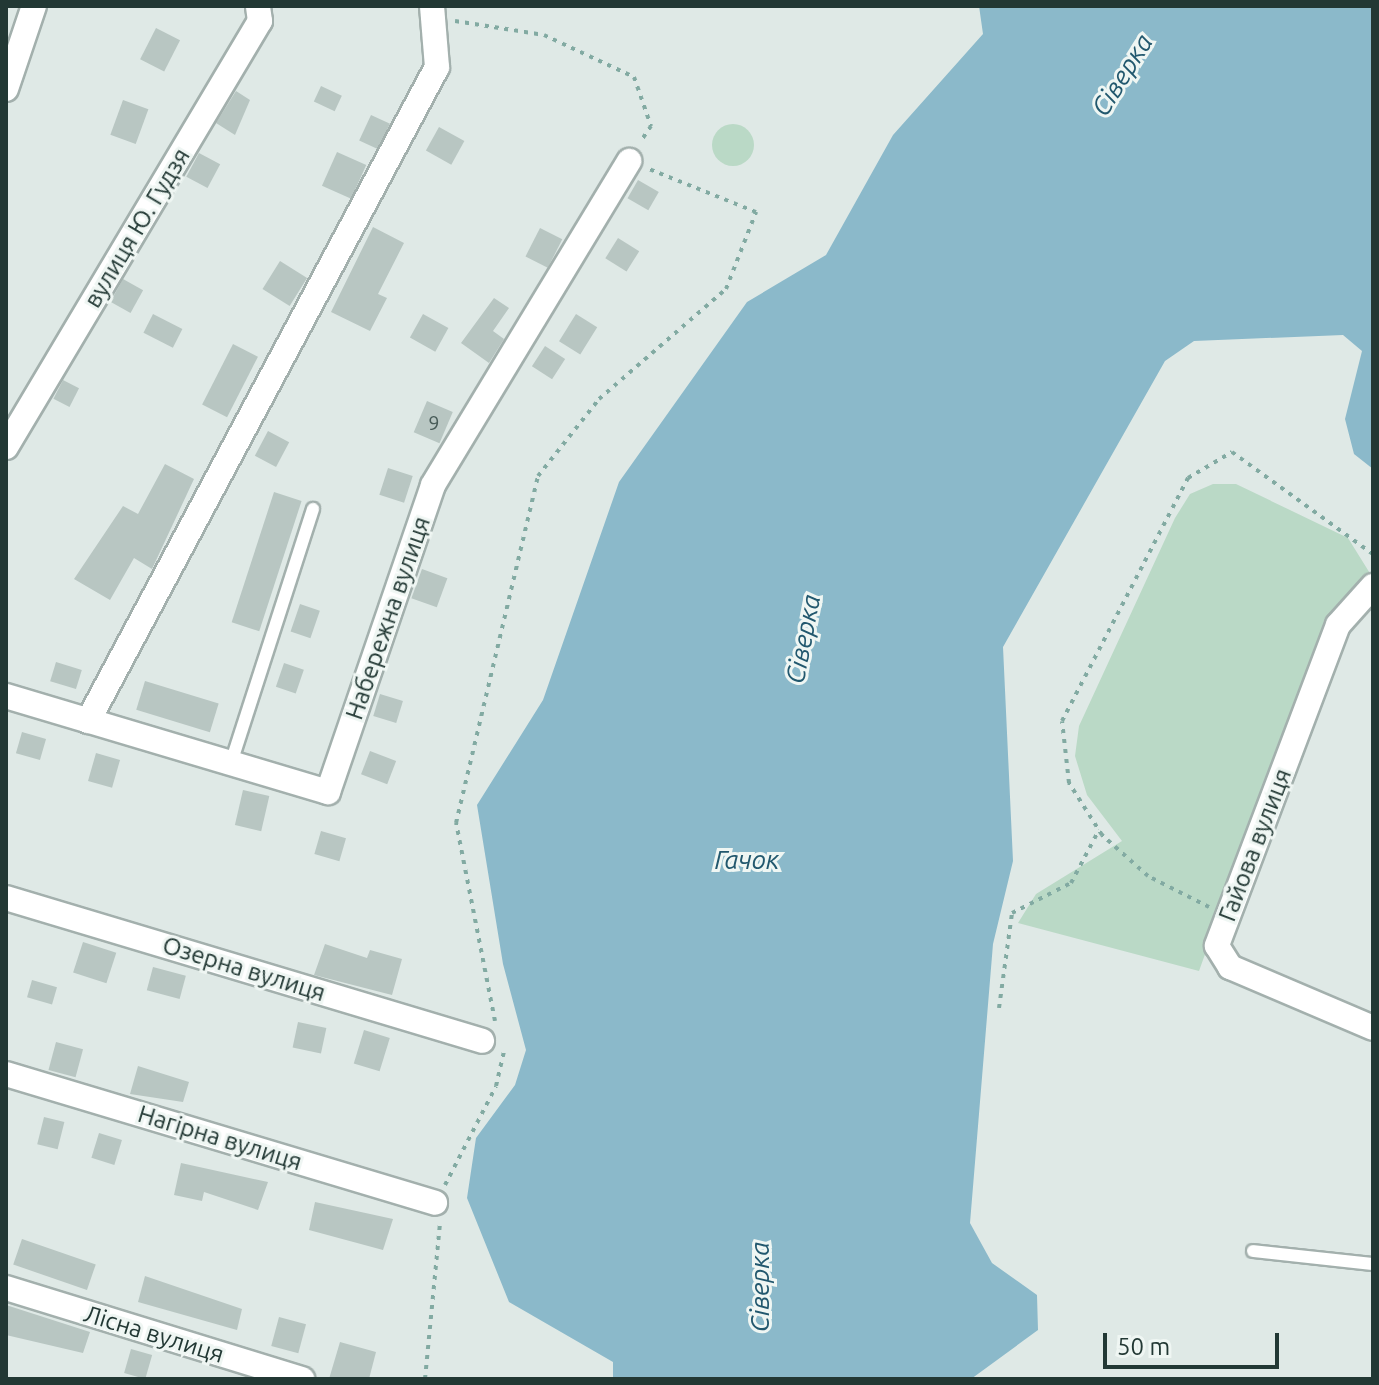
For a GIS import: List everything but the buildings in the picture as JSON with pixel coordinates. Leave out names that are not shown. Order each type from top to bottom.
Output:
[{"type":"street","points":[[6,89],[34,6]]},
{"type":"street","name":"вулиця Ю. Гудзя","points":[[6,447],[260,21],[258,6]]},
{"type":"street","points":[[88,721],[437,67],[432,11]]},
{"type":"street","name":"Набережна вулиця","points":[[6,696],[328,792],[433,485],[629,161]]},
{"type":"street","name":"Гайова вулиця","points":[[1373,586],[1338,625],[1217,946],[1230,967],[1373,1028]]},
{"type":"street","name":"Озерна вулиця","points":[[6,898],[493,1035]]},
{"type":"street","name":"Нагірна вулиця","points":[[6,1074],[435,1203]]},
{"type":"street","name":"Лісна вулиця","points":[[6,1288],[302,1379]]},
{"type":"lane","points":[[231,763],[313,509]]},
{"type":"lane","points":[[1253,1251],[1373,1264]]},
{"type":"path","points":[[425,1379],[442,1230],[435,1203],[496,1086],[493,1035],[456,823],[538,476],[599,399],[726,289],[756,212],[629,161],[651,126],[634,77],[544,35],[432,11]]},
{"type":"path","points":[[1226,923],[1187,893],[1148,876],[1099,830],[1069,783],[1062,721],[1188,478],[1232,452],[1373,554]]},
{"type":"path","points":[[999,1008],[1012,913],[1071,883],[1099,830]]},
{"type":"green space","points":[[733,124],[748,130],[754,145],[748,160],[733,166],[718,160],[712,145],[718,130]]},
{"type":"green space","points":[[1213,484],[1236,484],[1348,538],[1371,575],[1325,621],[1199,971],[1018,923],[1036,894],[1122,841],[1087,795],[1075,756],[1079,726],[1175,518],[1190,494]]},
{"type":"water","name":"Гачок","points":[[979,6],[1373,6],[1373,469],[1354,454],[1345,419],[1362,351],[1343,335],[1194,341],[1165,361],[1003,647],[1013,861],[993,944],[970,1223],[992,1263],[1037,1295],[1038,1330],[971,1379],[613,1379],[613,1362],[509,1302],[467,1198],[476,1138],[515,1085],[526,1050],[503,964],[477,805],[543,700],[619,482],[747,302],[826,255],[893,135],[983,34]]},
{"type":"water label","name":"Сіверка","points":[[1122,75]]},
{"type":"water label","name":"Сіверка","points":[[803,639]]},
{"type":"water label","name":"Сіверка","points":[[760,1287]]}]
